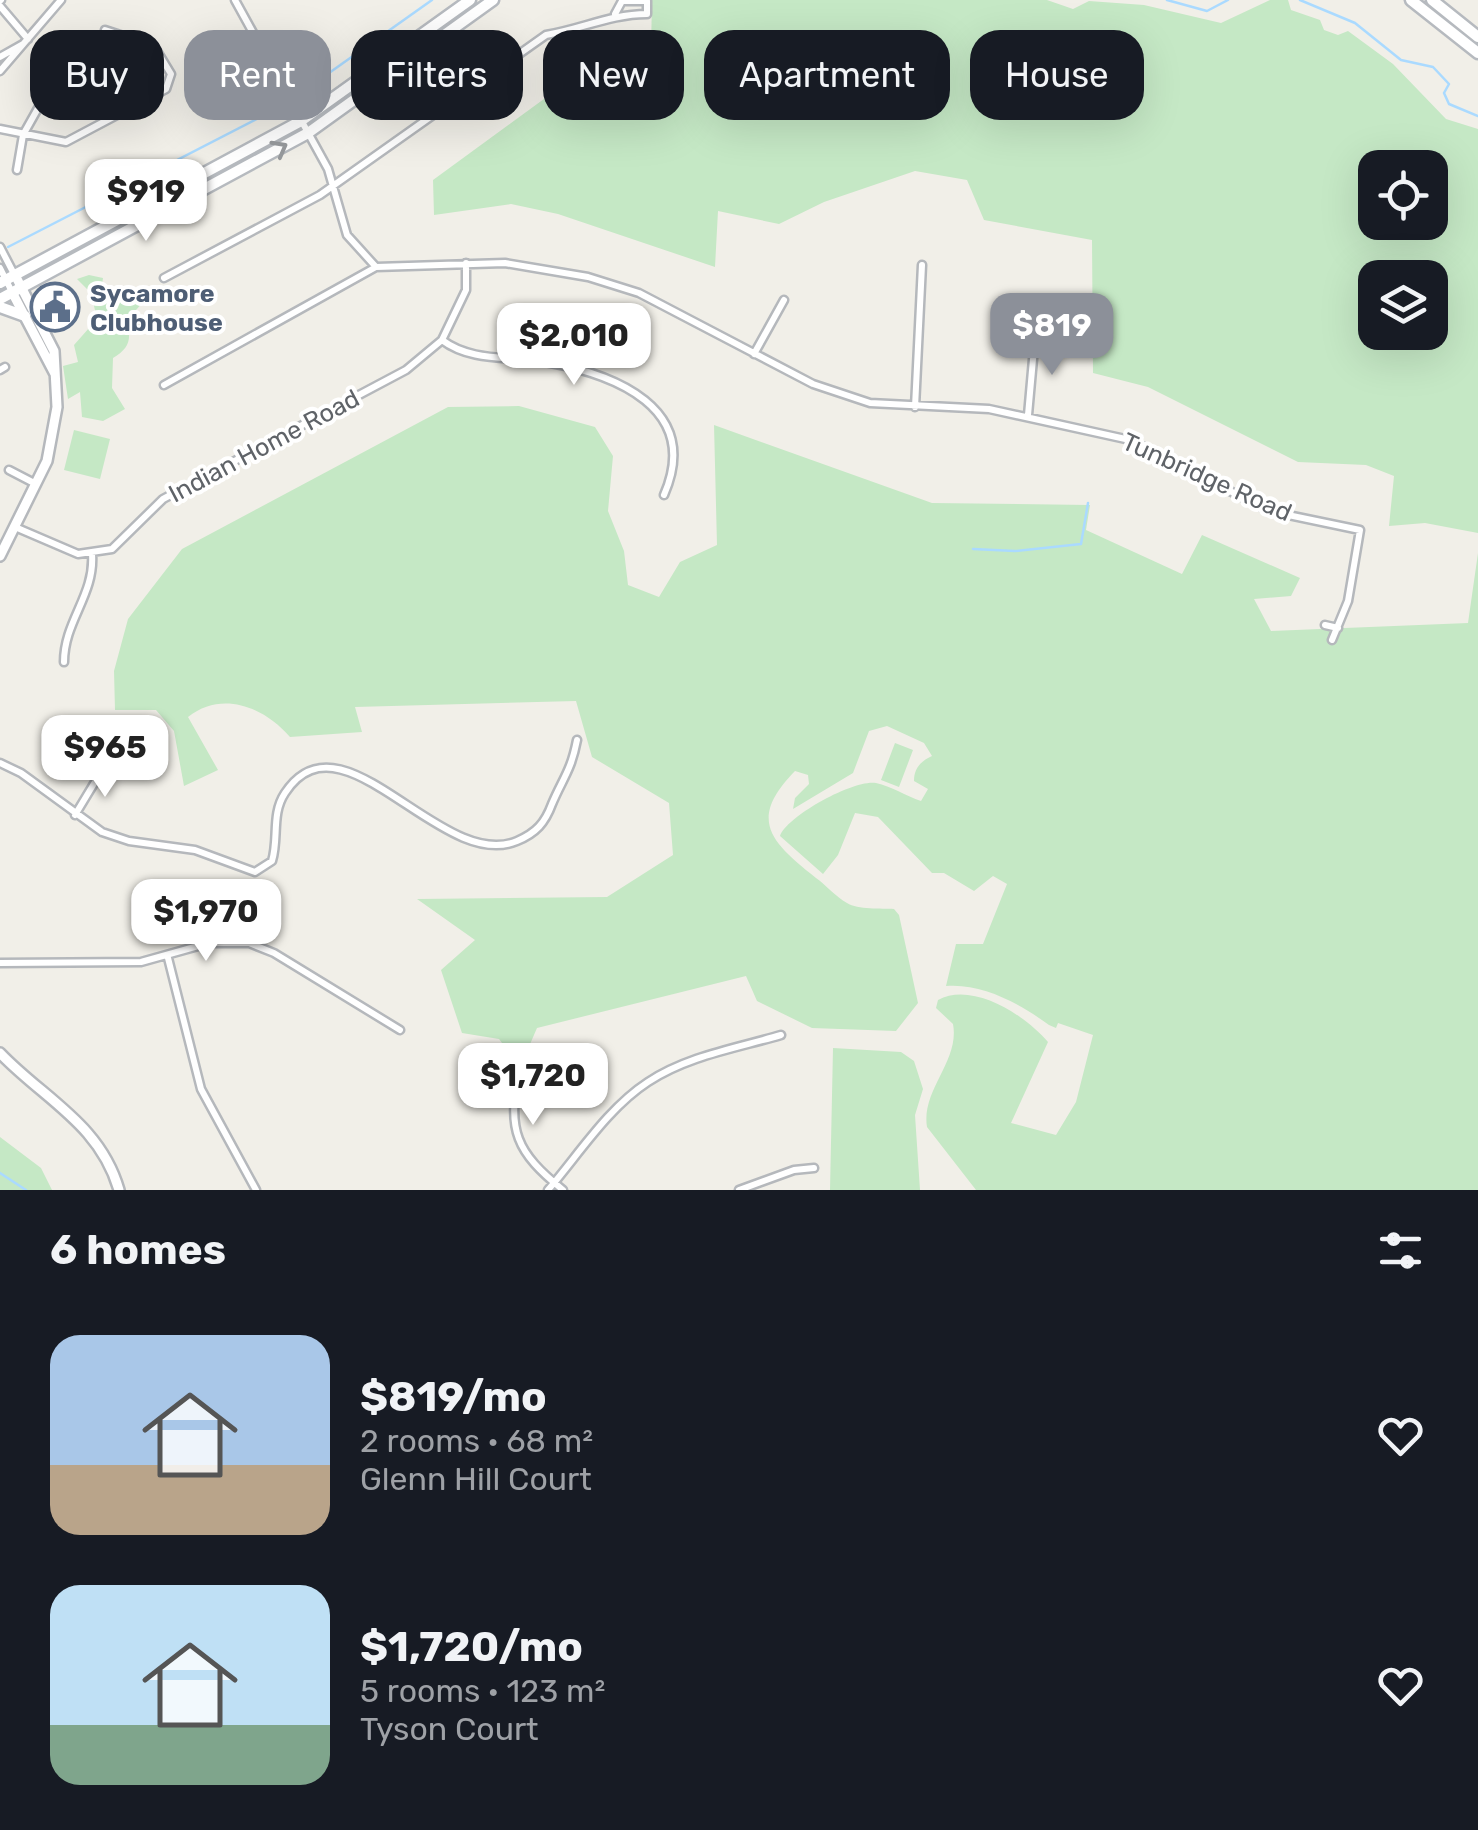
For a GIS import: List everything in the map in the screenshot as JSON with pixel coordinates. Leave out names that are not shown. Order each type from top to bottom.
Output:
[{"type":"main road","points":[[7,279],[301,121],[470,0]]},
{"type":"main road","points":[[0,298],[308,133],[493,0]]},
{"type":"main road","points":[[1411,0],[1478,53]]},
{"type":"main road","points":[[1432,0],[1478,37]]},
{"type":"main road","points":[[0,307],[25,316]]},
{"type":"street","points":[[0,72],[61,0]]},
{"type":"street","points":[[164,386],[376,267],[347,235],[333,184],[235,0]]},
{"type":"street","points":[[164,278],[333,184],[546,35],[580,29],[615,14],[647,14],[647,0],[622,1],[615,14]]},
{"type":"street","points":[[0,2],[26,42]]},
{"type":"street","points":[[0,57],[26,42]]},
{"type":"street","points":[[164,62],[171,74],[164,90]]},
{"type":"street","points":[[17,170],[24,135],[32,120]]},
{"type":"street","points":[[0,129],[66,142],[108,120]]},
{"type":"street","points":[[0,247],[7,279]]},
{"type":"street","name":"Tunbridge Road","points":[[376,267],[466,263],[544,268],[639,292],[814,384],[870,403],[1028,415],[1130,440],[1269,511],[1360,530],[1332,640]]},
{"type":"street","name":"Indian Home Road","points":[[92,554],[128,538],[163,499],[406,370],[442,340],[466,290],[466,263]]},
{"type":"street","points":[[914,407],[922,265]]},
{"type":"street","points":[[0,268],[54,351],[56,425],[36,484],[0,556]]},
{"type":"street","points":[[17,290],[25,316],[55,374]]},
{"type":"street","points":[[754,354],[784,300]]},
{"type":"street","points":[[1028,415],[1035,337]]},
{"type":"street","points":[[442,340],[470,355],[549,362],[595,375],[646,398],[662,414],[673,446],[672,478],[664,496]]},
{"type":"street","points":[[9,470],[36,484]]},
{"type":"street","points":[[15,527],[59,550],[92,554],[91,586],[66,634],[64,662]]},
{"type":"street","points":[[1325,626],[1338,628]]},
{"type":"street","points":[[0,763],[21,772],[102,832],[129,841],[195,850],[255,872],[272,861],[277,809],[285,792],[314,771],[353,771],[457,838],[490,848],[527,837],[546,821],[571,772],[576,740]]},
{"type":"street","points":[[75,814],[104,767]]},
{"type":"street","points":[[0,963],[168,958],[209,943],[250,943],[274,953],[400,1030]]},
{"type":"street","points":[[168,958],[201,1089],[256,1190]]},
{"type":"street","points":[[548,1190],[608,1117],[648,1082],[696,1059],[781,1036]]},
{"type":"street","points":[[0,1053],[82,1124],[110,1165],[119,1190]]},
{"type":"street","points":[[519,1071],[514,1098],[517,1140],[527,1158],[563,1190]]},
{"type":"street","points":[[739,1190],[794,1170],[814,1168]]},
{"type":"green space","points":[[652,0],[1047,0],[1073,9],[1089,1],[1144,5],[1221,23],[1270,0],[1288,0],[1291,10],[1320,20],[1324,30],[1338,35],[1348,31],[1393,64],[1446,119],[1478,129],[1478,533],[1425,523],[1389,526],[1394,476],[1366,465],[1298,462],[1148,387],[1093,373],[1092,240],[984,220],[967,180],[915,171],[824,202],[779,224],[718,211],[715,267],[558,214],[511,204],[434,215],[433,180],[515,120],[523,120],[523,114],[543,100],[543,120],[684,120],[684,30],[651,30]]},
{"type":"green space","points":[[89,275],[103,278],[102,285],[114,300],[132,303],[144,296],[146,299],[126,321],[128,342],[113,358],[112,388],[125,409],[103,421],[82,417],[80,392],[68,399],[63,366],[78,362],[74,345],[97,319],[91,293],[77,279]]},
{"type":"green space","points":[[519,406],[595,427],[613,456],[608,511],[624,551],[628,585],[659,597],[680,562],[717,545],[714,425],[932,503],[1090,505],[1086,530],[1182,574],[1202,535],[1300,578],[1291,596],[1254,599],[1271,631],[1468,623],[1478,553],[1478,1190],[976,1190],[927,1127],[930,1100],[954,1038],[953,1024],[936,1008],[938,1000],[967,995],[998,1004],[1048,1042],[1011,1123],[1056,1135],[1076,1102],[1093,1035],[1058,1023],[1056,1028],[987,991],[946,986],[956,944],[983,944],[1007,884],[993,876],[974,891],[944,873],[932,873],[878,817],[855,813],[838,855],[823,874],[780,836],[808,809],[866,783],[882,784],[921,801],[928,789],[914,781],[915,772],[932,756],[924,743],[887,726],[869,731],[853,773],[793,809],[795,798],[809,784],[808,775],[795,771],[780,788],[769,817],[777,841],[787,853],[839,898],[857,907],[894,909],[899,915],[918,1003],[896,1031],[812,1028],[757,1001],[746,976],[537,1028],[524,1058],[512,1056],[499,1039],[462,1033],[441,970],[475,940],[417,899],[607,897],[673,855],[669,803],[592,757],[576,701],[355,707],[362,732],[290,737],[255,710],[215,705],[188,717],[218,770],[184,786],[174,731],[156,710],[115,710],[114,671],[128,619],[182,549],[448,407]]},
{"type":"green space","points":[[74,430],[110,439],[100,479],[64,470]]},
{"type":"green space","points":[[895,743],[913,750],[899,787],[881,780]]},
{"type":"green space","points":[[833,1048],[901,1052],[914,1061],[923,1089],[915,1115],[920,1190],[830,1190]]},
{"type":"green space","points":[[0,1137],[41,1168],[52,1190],[0,1190]]},
{"type":"waterway","points":[[331,72],[432,0]]},
{"type":"waterway","points":[[1167,0],[1207,11],[1228,0]]},
{"type":"waterway","points":[[1300,0],[1355,23],[1401,60],[1433,67],[1449,84],[1444,93],[1449,104],[1478,116]]},
{"type":"waterway","points":[[8,247],[255,120]]},
{"type":"waterway","points":[[973,549],[1015,551],[1081,544],[1088,503]]},
{"type":"waterway","points":[[0,1173],[26,1190]]},
{"type":"place","name":"Sycamore Clubhouse","points":[[55,307]]}]
